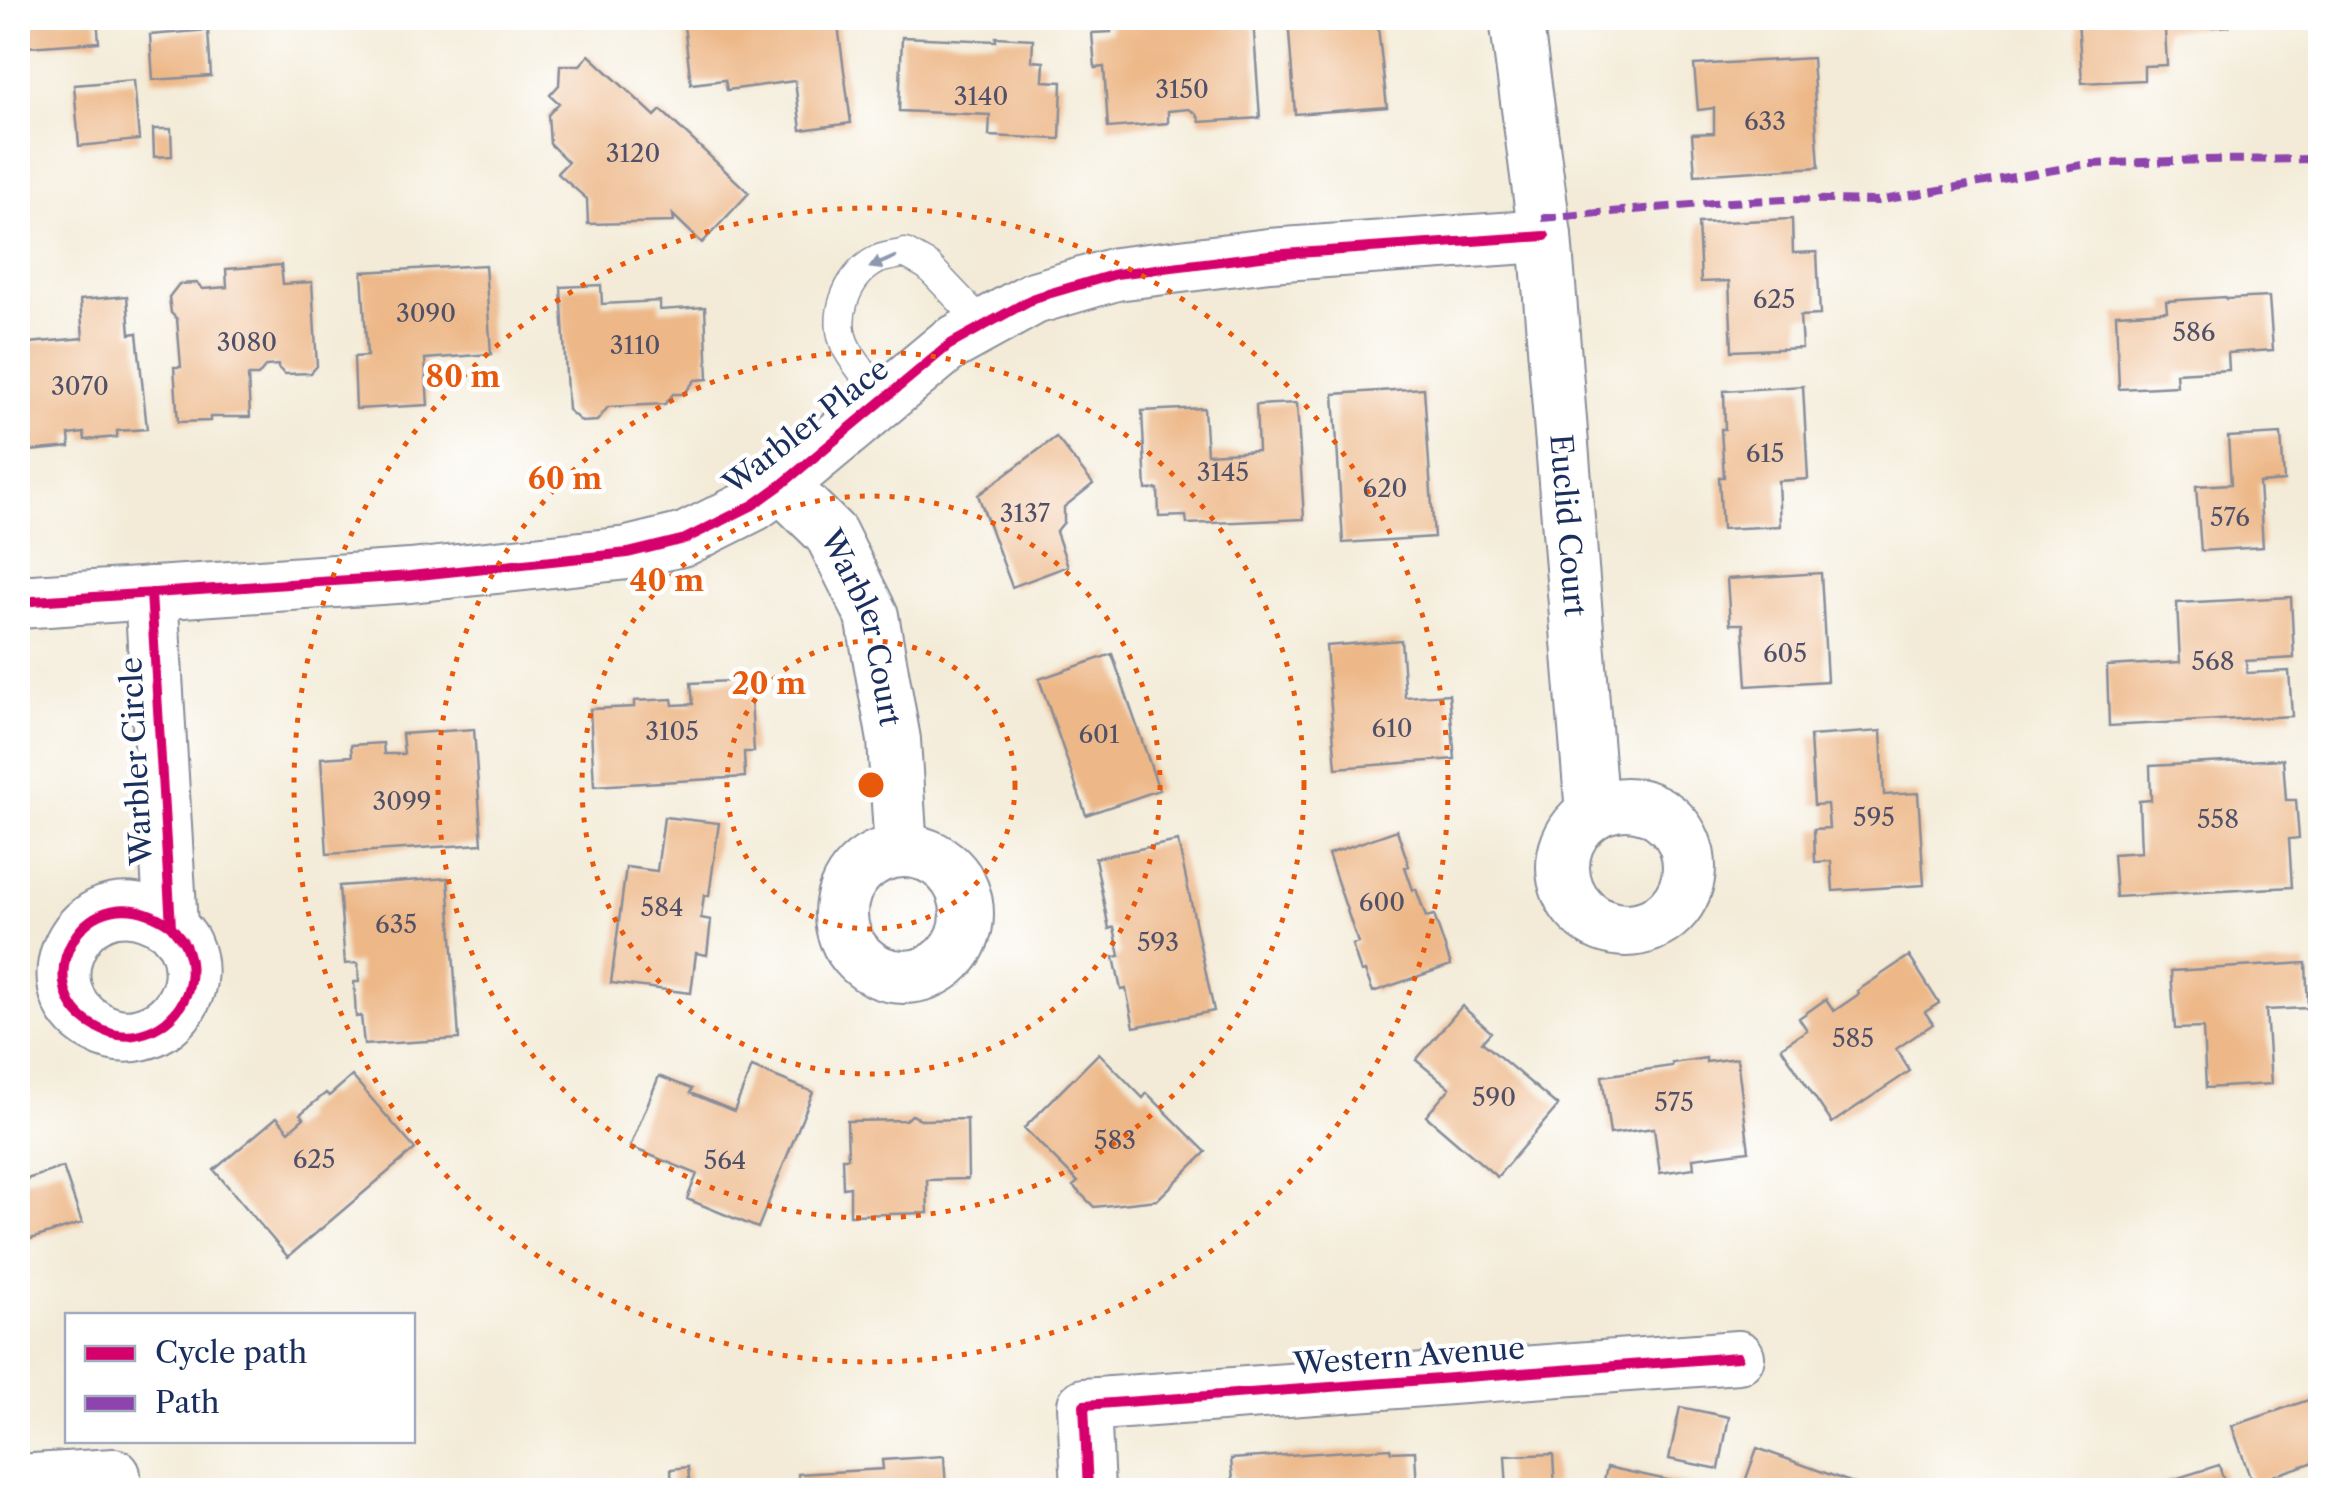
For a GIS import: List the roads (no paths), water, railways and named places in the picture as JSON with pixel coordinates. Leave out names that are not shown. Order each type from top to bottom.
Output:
[{"type":"street","name":"Euclid Court","points":[[1516,18],[1545,236],[1592,813]]},
{"type":"street","name":"Warbler Place","points":[[18,602],[410,576],[628,553],[685,539],[753,505],[950,344],[1034,298],[1116,274],[1269,256],[1545,236]]},
{"type":"street","name":"Warbler Court","points":[[781,485],[831,534],[872,616],[894,740],[901,851]]},
{"type":"street","name":"Warbler Circle","points":[[151,593],[171,926]]},
{"type":"street","name":"Western Avenue","points":[[1088,1490],[1084,1405],[1738,1357]]},
{"type":"street","points":[[18,1481],[114,1483]]},
{"type":"lane","name":"Warbler Place","points":[[884,400],[845,346],[840,320],[843,298],[856,278],[876,260],[905,253],[928,266],[984,326]]}]
